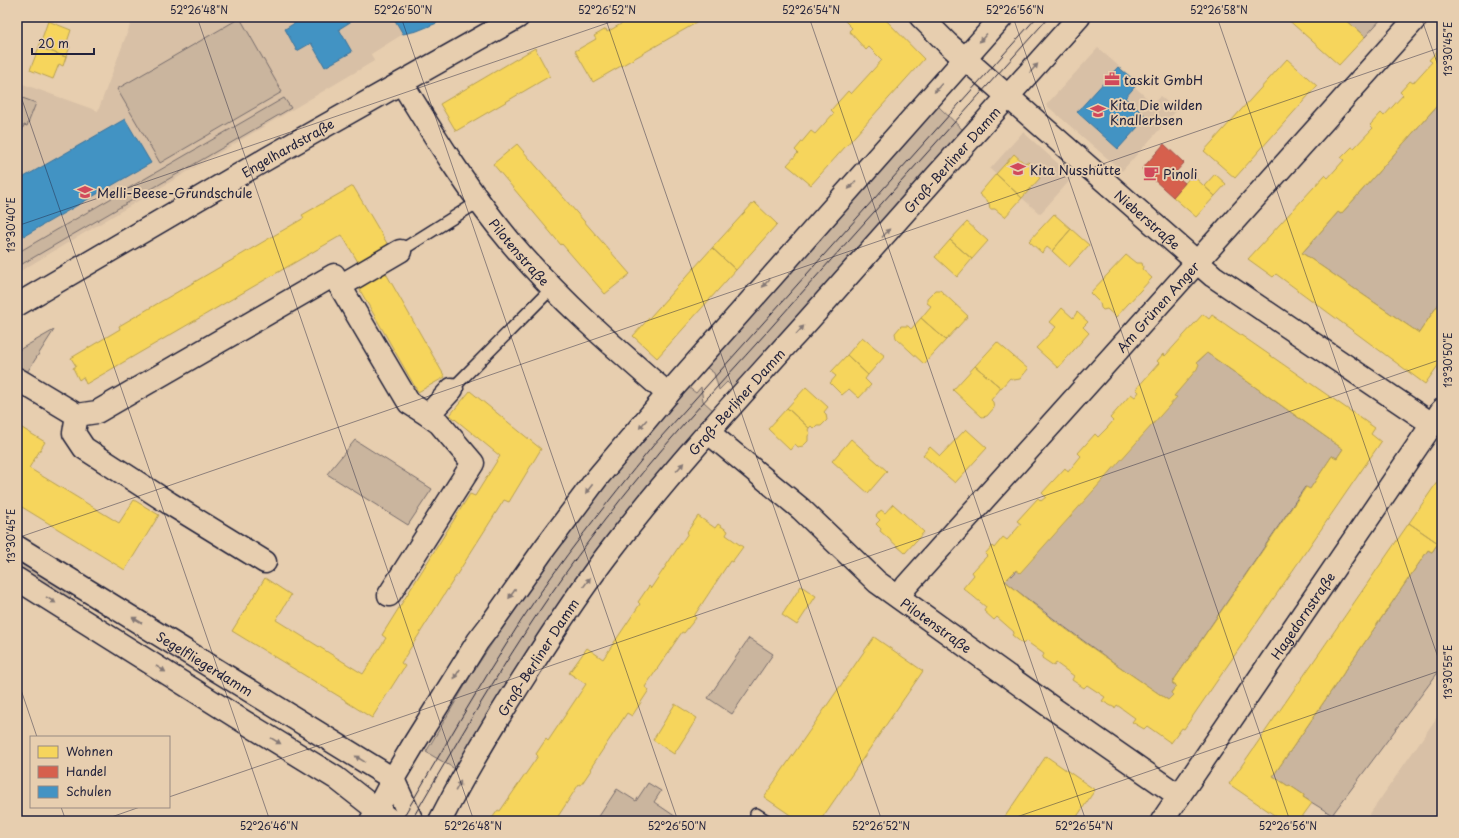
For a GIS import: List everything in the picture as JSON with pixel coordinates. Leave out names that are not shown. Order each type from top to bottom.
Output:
[{"type":"street","name":"Engelhardstraße","points":[[17,305],[268,158],[518,17]]},
{"type":"street","name":"Nieberstraße","points":[[921,17],[964,59],[1213,276],[1437,417]]},
{"type":"street","points":[[17,578],[236,717],[336,778],[379,817],[393,779],[478,641],[492,624],[544,548],[597,478],[668,394],[1002,17]]},
{"type":"street","name":"Groß-Berliner Damm","points":[[440,821],[461,781],[501,714],[581,590],[619,540],[709,432],[1079,17]]},
{"type":"street","name":"Am Grünen Anger","points":[[899,598],[907,585],[1417,17]]},
{"type":"street","name":"Pilotenstraße","points":[[402,83],[429,128],[478,202],[513,245],[580,316],[668,394]]},
{"type":"street","points":[[340,286],[400,251]]},
{"type":"street","points":[[17,379],[77,415],[96,412],[334,275],[409,403],[439,423],[473,463],[389,595]]},
{"type":"street","points":[[428,415],[452,389]]},
{"type":"street","points":[[77,415],[74,432],[84,448],[169,504],[265,562]]},
{"type":"street","name":"Hagedornstraße","points":[[1162,821],[1437,417]]},
{"type":"street","name":"Pilotenstraße","points":[[709,432],[801,509],[877,582],[1180,796]]},
{"type":"street","name":"Segelfliegerdamm","points":[[17,547],[393,779]]},
{"type":"street","points":[[393,779],[412,821]]},
{"type":"lane","points":[[400,251],[478,202]]},
{"type":"lane","points":[[452,389],[552,288]]},
{"type":"lane","points":[[756,814],[767,821]]},
{"type":"shaded area","name":"Melli-Beese-Grundschule","points":[[133,17],[436,17],[437,23],[417,31],[403,34],[371,54],[374,61],[17,273],[17,82],[98,111]]},
{"type":"shaded area","points":[[1343,17],[1383,17],[1365,37]]},
{"type":"shaded area","points":[[240,18],[282,92],[160,163],[117,89]]},
{"type":"shaded area","points":[[1098,48],[1138,83],[1135,87],[1153,104],[1160,96],[1177,110],[1122,171],[1046,105]]},
{"type":"shaded area","points":[[17,96],[36,103],[27,126],[24,125],[17,143]]},
{"type":"shaded area","points":[[284,98],[291,108],[17,267],[17,253]]},
{"type":"shaded area","points":[[1442,100],[1442,299],[1419,333],[1302,253],[1338,212],[1341,214]]},
{"type":"shaded area","points":[[938,106],[965,132],[735,389],[727,382],[719,390],[714,373],[706,367]]},
{"type":"shaded area","points":[[1023,132],[1073,177],[1040,214],[990,169]]},
{"type":"shaded area","points":[[54,330],[17,388],[17,351]]},
{"type":"shaded area","points":[[1207,353],[1343,449],[1337,458],[1332,456],[1310,489],[1305,487],[1172,683],[1176,686],[1171,693],[1173,695],[1168,700],[1085,642],[1005,581],[1010,575],[1012,576],[1176,397],[1174,396],[1197,362]]},
{"type":"shaded area","points":[[688,387],[696,393],[701,387],[703,401],[715,412],[457,770],[426,752],[473,672],[528,589],[607,482]]},
{"type":"shaded area","points":[[355,440],[432,489],[408,525],[327,474]]},
{"type":"shaded area","points":[[1442,537],[1442,667],[1332,815],[1303,797],[1304,795],[1289,785],[1288,786],[1273,776],[1428,550],[1432,552]]},
{"type":"shaded area","points":[[17,554],[75,590],[68,601],[17,568]]},
{"type":"shaded area","points":[[749,638],[773,654],[732,714],[708,698]]},
{"type":"shaded area","points":[[1442,710],[1442,821],[1365,821]]},
{"type":"shaded area","points":[[648,783],[661,791],[654,802],[682,821],[596,821],[617,789],[636,801]]},
{"type":"building: Wohnen","points":[[633,17],[693,17],[696,23],[593,82],[575,51],[596,39],[594,36],[606,29],[607,32]]},
{"type":"building: Wohnen","points":[[841,17],[883,17],[924,59],[811,185],[787,165],[798,153],[795,150],[811,131],[815,134],[834,113],[831,110],[848,91],[851,94],[882,60],[869,47],[866,50],[849,31],[852,28]]},
{"type":"building: Wohnen","points":[[1285,17],[1343,17],[1365,37],[1339,65]]},
{"type":"building: Wohnen","points":[[48,21],[71,30],[66,45],[70,47],[66,57],[39,47]]},
{"type":"building: Wohnen","points":[[39,47],[66,57],[63,66],[59,64],[53,79],[30,70]]},
{"type":"building: Wohnen","points":[[535,48],[550,76],[456,131],[440,104]]},
{"type":"building: Wohnen","points":[[1440,48],[1442,50],[1442,100],[1341,214],[1338,212],[1302,253],[1419,333],[1442,299],[1442,360],[1425,384],[1276,274],[1273,277],[1248,259],[1325,175],[1328,178],[1344,160],[1341,158],[1352,147],[1354,148],[1373,128],[1370,125],[1381,113],[1384,116],[1403,95],[1400,92],[1410,81],[1413,83],[1432,62],[1429,60]]},
{"type":"building: Wohnen","points":[[1287,59],[1317,86],[1235,178],[1204,151]]},
{"type":"building: Wohnen","points":[[517,144],[630,274],[605,294],[562,244],[561,245],[493,164]]},
{"type":"building: Wohnen","points":[[1014,154],[1024,163],[1030,163],[1030,169],[1040,178],[1022,198],[996,174]]},
{"type":"building: Wohnen","points":[[996,174],[1022,198],[1005,217],[995,209],[990,209],[989,203],[979,194]]},
{"type":"building: Wohnen","points":[[1215,174],[1226,184],[1215,196],[1204,186]]},
{"type":"building: Wohnen","points":[[1192,175],[1215,196],[1196,217],[1173,197]]},
{"type":"building: Wohnen","points":[[353,186],[388,245],[358,262],[342,235],[86,384],[83,377],[79,380],[73,368],[76,366],[71,358],[120,329],[119,326],[304,218],[302,215]]},
{"type":"building: Wohnen","points":[[754,202],[777,224],[736,270],[712,248]]},
{"type":"building: Wohnen","points":[[1054,214],[1071,229],[1052,251],[1047,247],[1042,253],[1029,241]]},
{"type":"building: Wohnen","points":[[967,222],[988,241],[972,259],[950,240]]},
{"type":"building: Wohnen","points":[[1071,229],[1089,245],[1069,267],[1052,251]]},
{"type":"building: Wohnen","points":[[950,240],[972,259],[957,277],[935,257]]},
{"type":"building: Wohnen","points":[[712,248],[736,270],[657,358],[633,336]]},
{"type":"building: Wohnen","points":[[1126,255],[1136,263],[1142,263],[1142,269],[1152,278],[1116,317],[1107,309],[1103,310],[1100,303],[1090,293]]},
{"type":"building: Wohnen","points":[[384,270],[445,377],[418,392],[357,285]]},
{"type":"building: Wohnen","points":[[935,290],[940,290],[968,316],[946,340],[921,318],[931,306],[927,303],[927,298]]},
{"type":"building: Wohnen","points":[[1062,308],[1073,318],[1077,312],[1088,322],[1083,327],[1089,333],[1058,368],[1036,348],[1056,327],[1050,322]]},
{"type":"building: Wohnen","points":[[1203,314],[1209,319],[1212,315],[1375,428],[1371,434],[1381,442],[1184,729],[1182,728],[1171,743],[1147,726],[1144,729],[1132,722],[1135,718],[1117,705],[1115,708],[1102,701],[1105,697],[1087,685],[1084,688],[1072,680],[1074,676],[1056,663],[1054,666],[1042,658],[1044,654],[1026,641],[1023,644],[1012,635],[1014,632],[997,617],[994,620],[984,611],[986,607],[963,588],[974,575],[972,572],[987,556],[985,554],[992,546],[994,548],[1003,537],[1007,540],[1021,524],[1017,521],[1038,498],[1041,501],[1046,497],[1042,493],[1065,468],[1068,472],[1081,456],[1078,453],[1095,434],[1098,437],[1107,428],[1113,421],[1110,418],[1131,394],[1135,397],[1139,392],[1136,389],[1159,363],[1157,361],[1163,354],[1165,356]],"holes":[[[1207,353],[1343,449],[1337,458],[1332,456],[1310,489],[1306,487],[1172,683],[1176,686],[1171,693],[1173,695],[1168,700],[1085,643],[1044,613],[1005,581],[1016,570],[1020,573],[1177,397],[1174,396],[1197,369],[1199,364],[1197,362]]]},
{"type":"building: Wohnen","points":[[921,318],[946,340],[924,364],[896,338],[895,333],[901,326],[908,326],[911,329]]},
{"type":"building: Wohnen","points":[[862,337],[885,356],[868,375],[847,355]]},
{"type":"building: Wohnen","points":[[997,342],[1028,369],[1020,379],[1014,380],[1010,378],[1001,388],[975,366]]},
{"type":"building: Wohnen","points":[[847,355],[868,375],[865,379],[871,385],[859,398],[849,389],[842,395],[830,383],[836,376],[831,372]]},
{"type":"building: Wohnen","points":[[975,366],[1001,388],[991,400],[994,408],[987,416],[982,417],[953,390]]},
{"type":"building: Wohnen","points":[[806,387],[828,407],[824,412],[827,420],[821,426],[817,426],[814,429],[811,426],[809,428],[787,408]]},
{"type":"building: Wohnen","points":[[470,391],[541,449],[509,502],[504,500],[401,663],[405,666],[372,718],[232,631],[265,578],[291,595],[276,620],[363,674],[386,638],[382,635],[470,494],[475,496],[500,456],[450,415]]},
{"type":"building: Wohnen","points":[[787,408],[809,428],[808,430],[810,433],[808,436],[808,441],[803,446],[798,447],[795,444],[790,450],[768,429]]},
{"type":"building: Wohnen","points":[[17,425],[45,442],[29,468],[119,523],[134,500],[159,515],[125,570],[17,504]]},
{"type":"building: Wohnen","points":[[966,429],[987,448],[955,483],[923,455],[930,447],[940,456]]},
{"type":"building: Wohnen","points":[[851,439],[887,471],[868,493],[832,461]]},
{"type":"building: Wohnen","points":[[1442,475],[1442,537],[1438,543],[1409,523]]},
{"type":"building: Wohnen","points":[[893,504],[924,532],[905,553],[880,531],[881,529],[876,524],[880,520],[876,516],[881,510],[885,513]]},
{"type":"building: Wohnen","points":[[698,516],[715,528],[718,524],[728,531],[726,535],[743,547],[732,562],[730,561],[694,616],[696,618],[684,633],[682,632],[645,687],[649,690],[632,716],[627,713],[581,785],[579,784],[555,821],[490,821],[498,810],[500,811],[538,756],[536,754],[546,739],[548,741],[586,684],[569,673],[587,648],[603,659],[640,604],[638,602],[649,586],[651,588]]},
{"type":"building: Wohnen","points":[[1409,523],[1438,543],[1432,552],[1428,550],[1273,776],[1304,795],[1303,797],[1312,803],[1299,821],[1283,821],[1229,784]]},
{"type":"building: Wohnen","points":[[801,586],[816,596],[797,625],[782,615]]},
{"type":"building: Wohnen","points":[[874,637],[923,671],[820,821],[799,821],[764,797]]},
{"type":"building: Wohnen","points":[[675,704],[697,718],[674,754],[653,740]]},
{"type":"building: Wohnen","points":[[1046,756],[1095,790],[1074,821],[1002,821]]},
{"type":"building: Handel","points":[[1164,144],[1184,163],[1174,174],[1185,183],[1173,197],[1142,169]]},
{"type":"building: Schulen","points":[[296,17],[354,17],[355,19],[339,29],[352,52],[325,67],[311,43],[297,51],[285,29],[298,21]]},
{"type":"building: Schulen","points":[[393,17],[436,17],[437,23],[417,31],[403,34]]},
{"type":"building: Schulen","points":[[1118,67],[1138,83],[1125,98],[1147,117],[1118,149],[1077,112]]},
{"type":"building: Schulen","points":[[125,119],[151,163],[24,236],[17,224],[17,181]]},
{"type":"tram line","points":[[401,821],[505,646],[536,598],[584,532],[652,447],[1037,17]]},
{"type":"tram line","points":[[411,821],[479,706],[551,593],[623,496],[704,402],[1049,17]]},
{"type":"place","name":"taskit GmbH","points":[[1112,79]]},
{"type":"place","name":"Kita Die wilden Knallerbsen","points":[[1098,111]]},
{"type":"place","name":"Kita Nusshütte","points":[[1018,169]]},
{"type":"place","name":"Pinoli","points":[[1151,173]]},
{"type":"place","name":"Melli-Beese-Grundschule","points":[[85,192]]}]
